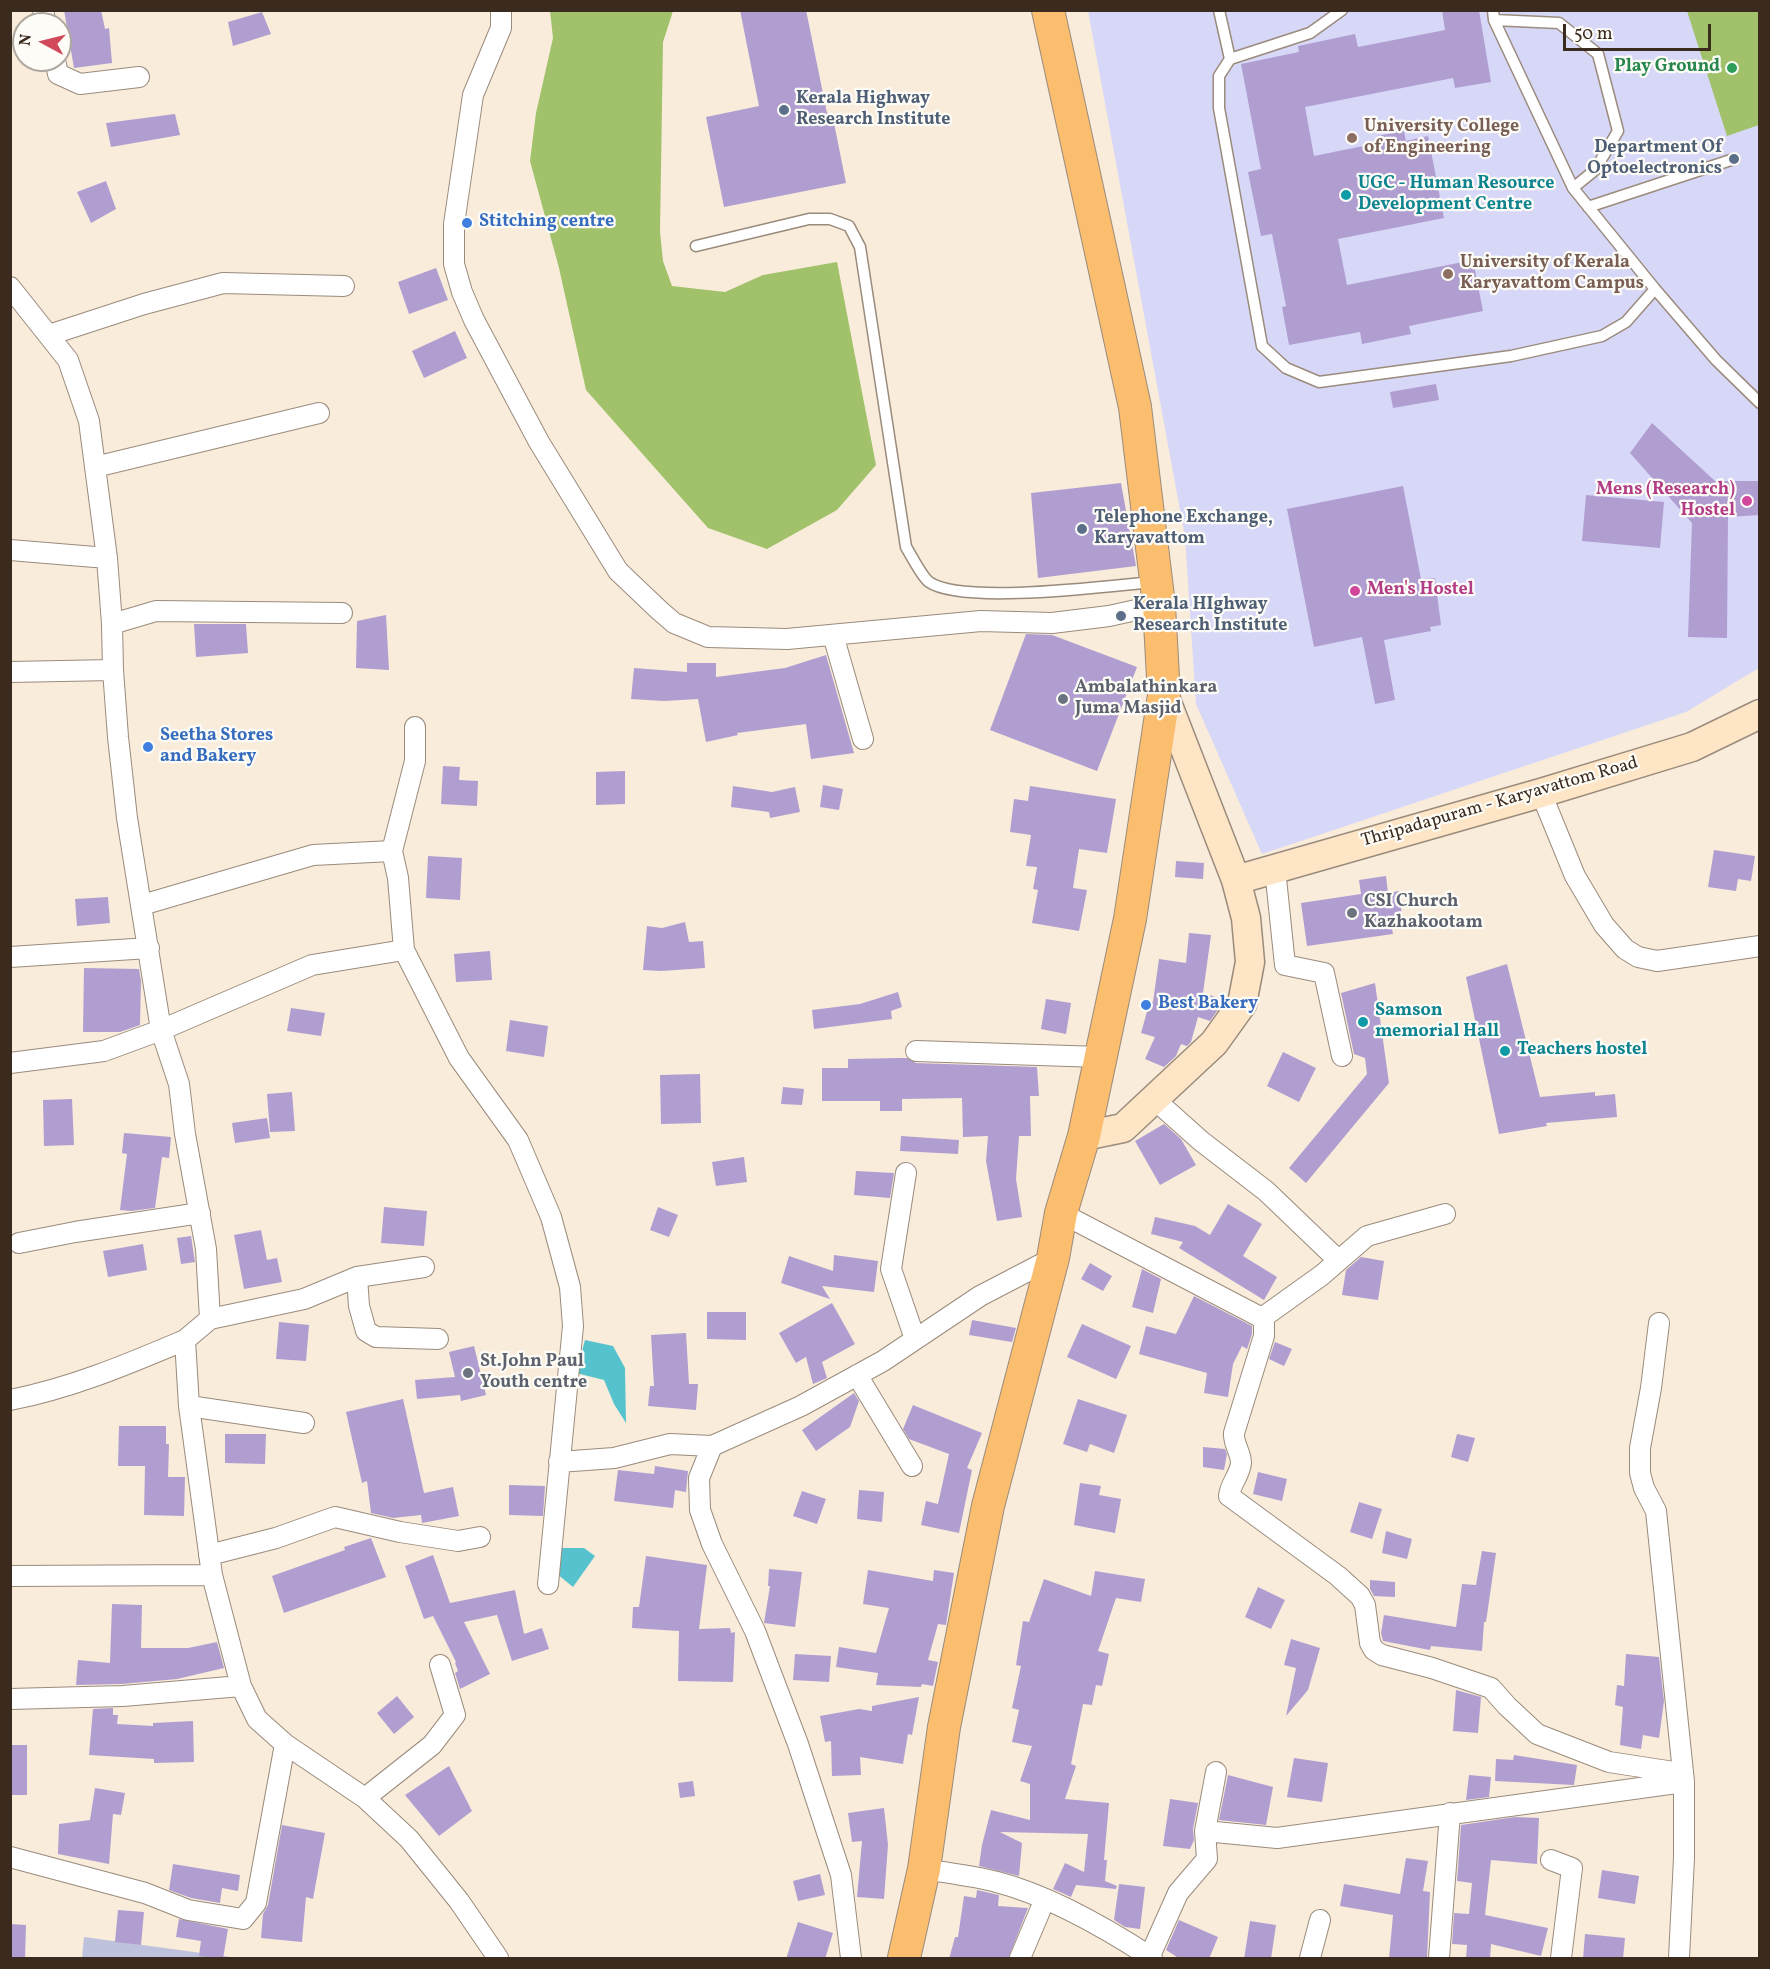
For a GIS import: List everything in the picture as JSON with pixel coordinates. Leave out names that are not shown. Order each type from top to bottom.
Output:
[{"type":"main road","points":[[903,1959],[924,1869],[944,1727],[988,1506],[1053,1258],[1061,1213],[1084,1136],[1130,919],[1164,695],[1157,594],[1135,407],[1048,10]]},
{"type":"main road","points":[[1084,1136],[1123,1128],[1214,1042],[1242,1004],[1250,962],[1246,918],[1236,880],[1164,695]]},
{"type":"main road","name":"Thripadapuram - Karyavattom Road","points":[[1236,880],[1541,793],[1692,747],[1760,714]]},
{"type":"street","points":[[501,10],[501,28],[473,95],[454,224],[454,264],[462,292],[474,320],[539,442],[618,571],[674,623],[708,637],[787,639],[981,621],[1052,623],[1109,616],[1157,594]]},
{"type":"street","points":[[58,72],[80,84],[140,77]]},
{"type":"street","points":[[49,335],[144,304],[223,283],[344,286]]},
{"type":"street","points":[[10,287],[68,360],[89,421],[106,558],[112,624],[112,670],[125,796],[161,1030],[179,1084],[184,1134],[206,1249],[210,1319]]},
{"type":"street","points":[[95,467],[319,413]]},
{"type":"street","points":[[10,550],[106,558]]},
{"type":"street","points":[[112,624],[156,611],[342,613]]},
{"type":"street","points":[[833,635],[863,739]]},
{"type":"street","points":[[10,672],[112,670]]},
{"type":"street","points":[[415,727],[415,762],[392,850],[398,878],[404,950],[459,1058],[518,1140],[551,1217],[570,1287],[573,1326],[548,1584]]},
{"type":"street","points":[[1541,793],[1575,876],[1604,925],[1626,949],[1638,957],[1657,961],[1760,946]]},
{"type":"street","points":[[142,905],[313,855],[392,850]]},
{"type":"street","points":[[1275,869],[1285,965],[1324,973],[1342,1056]]},
{"type":"street","points":[[10,957],[149,948]]},
{"type":"street","points":[[10,1063],[105,1051],[161,1030],[312,965],[404,950]]},
{"type":"street","points":[[916,1051],[1100,1057]]},
{"type":"street","points":[[1154,1099],[1201,1141],[1266,1191],[1338,1260]]},
{"type":"street","points":[[906,1173],[891,1269],[915,1339]]},
{"type":"street","points":[[19,1244],[75,1232],[200,1213]]},
{"type":"street","points":[[1061,1213],[1262,1318],[1264,1336],[1233,1438],[1241,1460],[1229,1496],[1338,1576],[1360,1596],[1365,1605],[1370,1643],[1374,1650],[1382,1655],[1432,1668],[1491,1688],[1537,1734],[1609,1762],[1674,1772],[1684,1782]]},
{"type":"street","points":[[1262,1318],[1367,1236],[1445,1214]]},
{"type":"street","points":[[559,1462],[614,1458],[670,1444],[712,1446],[801,1406],[857,1375],[980,1296],[1053,1258]]},
{"type":"street","points":[[10,1400],[46,1393],[96,1377],[185,1340],[210,1319],[304,1299],[357,1277],[424,1267]]},
{"type":"street","points":[[357,1277],[359,1306],[366,1331],[376,1337],[438,1339]]},
{"type":"street","points":[[1659,1323],[1651,1388],[1640,1448],[1640,1473],[1644,1488],[1656,1511],[1684,1782],[1684,1858],[1679,1959]]},
{"type":"street","points":[[185,1340],[189,1406],[210,1565],[241,1686],[257,1719],[285,1744],[365,1798],[409,1839],[459,1901],[498,1959]]},
{"type":"street","points":[[857,1375],[912,1466]]},
{"type":"street","points":[[189,1406],[304,1423]]},
{"type":"street","points":[[712,1446],[699,1478],[700,1510],[712,1544],[754,1631],[798,1744],[841,1875],[851,1959]]},
{"type":"street","points":[[10,1576],[210,1565],[276,1538],[335,1518],[400,1532],[458,1541],[480,1537]]},
{"type":"street","points":[[365,1798],[432,1745],[455,1715],[440,1665]]},
{"type":"street","points":[[10,1699],[123,1696],[241,1686]]},
{"type":"street","points":[[10,1857],[145,1893],[188,1910],[243,1919],[256,1903],[285,1744]]},
{"type":"street","points":[[924,1869],[998,1882],[1045,1899],[1124,1940],[1150,1958],[1178,1893],[1206,1859],[1205,1831],[1216,1772]]},
{"type":"street","points":[[1205,1831],[1277,1838],[1684,1782]]},
{"type":"street","points":[[1438,1959],[1450,1813]]},
{"type":"street","points":[[1551,1860],[1572,1868],[1561,1959]]},
{"type":"street","points":[[1020,1959],[1045,1899]]},
{"type":"street","points":[[1310,1959],[1320,1920]]},
{"type":"lane","points":[[1219,10],[1230,59]]},
{"type":"lane","points":[[1342,10],[1310,33],[1230,59],[1219,76],[1219,108],[1262,346],[1286,368],[1319,382],[1511,356],[1565,345],[1602,336],[1626,322],[1655,289]]},
{"type":"lane","points":[[1494,15],[1573,188],[1716,360],[1760,403]]},
{"type":"lane","points":[[1494,15],[1559,23],[1598,54],[1618,131],[1595,170],[1573,188]]},
{"type":"lane","points":[[1588,207],[1734,159]]},
{"type":"lane","points":[[696,246],[809,219],[830,219],[849,226],[860,247],[906,547],[928,581],[954,590],[1012,593],[1157,594]]},
{"type":"shaded area","name":"University of Kerala Karyavattom Campus","points":[[1088,11],[1759,11],[1759,668],[1686,712],[1262,854],[1196,704],[1185,537]]},
{"type":"shaded area","points":[[84,1937],[238,1958],[82,1958]]},
{"type":"green space","points":[[550,11],[673,11],[663,42],[660,232],[663,261],[672,286],[725,292],[763,275],[837,262],[876,465],[837,510],[767,549],[708,528],[586,390],[559,268],[530,161],[536,113],[553,38]]},
{"type":"green space","name":"Play Ground","points":[[1687,11],[1759,11],[1759,125],[1727,136]]},
{"type":"water","points":[[585,1340],[613,1346],[625,1368],[626,1423],[614,1404],[604,1380],[576,1373]]},
{"type":"water","points":[[561,1548],[584,1548],[595,1556],[573,1587],[556,1573]]},
{"type":"building","points":[[64,10],[101,10],[105,29],[109,28],[112,63],[74,68],[72,12],[64,12]]},
{"type":"building","name":"Kerala Highway Research Institute","points":[[740,10],[806,10],[827,113],[833,118],[846,183],[724,207],[706,117],[759,106]]},
{"type":"building","name":"UGC - Human Resource Development Centre","points":[[1442,10],[1479,10],[1491,82],[1455,88],[1453,78],[1305,107],[1314,156],[1378,143],[1377,136],[1404,131],[1406,141],[1428,136],[1444,218],[1338,239],[1347,285],[1473,260],[1483,311],[1409,326],[1411,334],[1362,344],[1360,332],[1289,345],[1282,307],[1286,306],[1272,234],[1261,236],[1248,172],[1261,169],[1241,64],[1299,52],[1298,46],[1355,34],[1358,47],[1445,30]]},
{"type":"building","points":[[262,12],[271,34],[233,46],[228,22]]},
{"type":"building","points":[[175,114],[180,135],[111,147],[106,123]]},
{"type":"building","points":[[106,181],[116,209],[91,223],[77,192]]},
{"type":"building","points":[[436,268],[448,300],[409,314],[398,282]]},
{"type":"building","points":[[455,331],[467,358],[424,378],[412,351]]},
{"type":"building","points":[[1436,384],[1439,400],[1393,408],[1390,392]]},
{"type":"building","points":[[1652,423],[1715,481],[1760,481],[1760,515],[1728,517],[1727,638],[1688,637],[1692,523],[1630,453]]},
{"type":"building","name":"Telephone Exchange, Karyavattom","points":[[1121,483],[1136,566],[1038,578],[1031,493]]},
{"type":"building","points":[[1403,486],[1421,579],[1435,578],[1441,625],[1430,627],[1431,631],[1384,640],[1395,700],[1375,704],[1362,637],[1314,647],[1287,509]]},
{"type":"building","points":[[1586,495],[1664,502],[1660,548],[1582,541]]},
{"type":"building","points":[[386,615],[389,670],[356,668],[357,621]]},
{"type":"building","points":[[194,624],[246,624],[248,653],[196,657]]},
{"type":"building","name":"Ambalathinkara Juma Masjid","points":[[1026,634],[1052,635],[1137,667],[1097,771],[990,730]]},
{"type":"building","points":[[826,655],[854,753],[811,759],[806,724],[737,733],[738,735],[706,742],[698,699],[664,701],[631,699],[634,668],[687,672],[687,663],[716,663],[716,677],[785,668]]},
{"type":"building","points":[[443,766],[460,767],[459,780],[478,781],[477,806],[441,804]]},
{"type":"building","points":[[625,771],[625,804],[596,805],[596,772]]},
{"type":"building","points":[[823,785],[843,789],[839,810],[820,807]]},
{"type":"building","points":[[733,786],[772,792],[795,787],[800,812],[770,818],[769,812],[731,807]]},
{"type":"building","points":[[1030,786],[1116,799],[1107,853],[1079,849],[1073,888],[1087,890],[1079,931],[1032,923],[1038,890],[1033,889],[1037,867],[1026,866],[1031,835],[1010,832],[1014,799],[1028,801]]},
{"type":"building","points":[[1714,850],[1755,856],[1751,881],[1738,879],[1736,891],[1708,887]]},
{"type":"building","points":[[428,856],[462,858],[460,900],[426,898]]},
{"type":"building","points":[[1176,861],[1204,863],[1203,879],[1175,877]]},
{"type":"building","name":"CSI Church Kazhakootam","points":[[1386,876],[1388,893],[1399,891],[1403,925],[1391,923],[1393,934],[1307,946],[1301,903],[1361,894],[1359,880]]},
{"type":"building","points":[[108,897],[110,923],[77,926],[75,899]]},
{"type":"building","points":[[685,922],[689,942],[703,941],[705,968],[643,970],[647,926],[662,928]]},
{"type":"building","points":[[1189,933],[1211,935],[1203,993],[1225,1000],[1210,1021],[1198,1017],[1191,1042],[1187,1046],[1181,1044],[1176,1056],[1164,1067],[1145,1059],[1155,1037],[1141,1033],[1150,1001],[1153,1002],[1159,959],[1186,963]]},
{"type":"building","points":[[490,951],[492,980],[456,982],[454,954]]},
{"type":"building","name":"Teachers hostel","points":[[1507,964],[1540,1097],[1595,1092],[1595,1096],[1615,1094],[1617,1117],[1546,1123],[1547,1126],[1499,1134],[1466,977]]},
{"type":"building","points":[[84,968],[139,969],[140,1025],[120,1032],[83,1032]]},
{"type":"building","points":[[1375,983],[1389,1083],[1306,1183],[1289,1168],[1367,1074],[1365,1058],[1354,1054],[1341,993]]},
{"type":"building","points":[[898,992],[902,1007],[891,1011],[892,1019],[814,1029],[812,1010],[860,1004]]},
{"type":"building","points":[[1046,999],[1071,1003],[1066,1034],[1041,1029]]},
{"type":"building","points":[[291,1008],[325,1013],[321,1036],[287,1031]]},
{"type":"building","points":[[510,1020],[548,1026],[544,1057],[506,1051]]},
{"type":"building","points":[[1283,1052],[1316,1068],[1299,1102],[1267,1086]]},
{"type":"building","points":[[907,1058],[916,1063],[1037,1067],[1039,1096],[1030,1096],[1031,1136],[1019,1136],[1016,1179],[1022,1217],[997,1221],[986,1161],[988,1136],[963,1137],[962,1098],[902,1099],[902,1111],[880,1111],[880,1101],[822,1101],[822,1068],[848,1068],[848,1059]]},
{"type":"building","points":[[700,1074],[701,1123],[661,1124],[660,1075]]},
{"type":"building","points":[[783,1087],[804,1089],[802,1105],[781,1104]]},
{"type":"building","points":[[292,1092],[295,1131],[270,1132],[267,1094]]},
{"type":"building","points":[[72,1099],[74,1145],[44,1146],[43,1100]]},
{"type":"building","points":[[267,1118],[270,1138],[235,1143],[232,1123]]},
{"type":"building","points":[[1164,1124],[1181,1139],[1196,1165],[1160,1185],[1135,1141]]},
{"type":"building","points":[[124,1133],[171,1137],[169,1158],[162,1157],[155,1208],[120,1210],[127,1154],[122,1153]]},
{"type":"building","points":[[901,1136],[959,1140],[958,1154],[900,1151]]},
{"type":"building","points":[[744,1157],[747,1182],[716,1186],[712,1162]]},
{"type":"building","points":[[856,1171],[894,1173],[890,1198],[854,1195]]},
{"type":"building","points":[[1228,1204],[1262,1224],[1243,1256],[1277,1277],[1264,1300],[1179,1248],[1183,1242],[1151,1234],[1155,1217],[1195,1226],[1210,1235]]},
{"type":"building","points":[[384,1207],[427,1211],[424,1246],[381,1243]]},
{"type":"building","points":[[658,1207],[678,1215],[669,1237],[650,1230]]},
{"type":"building","points":[[261,1230],[267,1260],[277,1258],[282,1282],[244,1289],[234,1235]]},
{"type":"building","points":[[191,1236],[195,1262],[181,1264],[177,1238]]},
{"type":"building","points":[[143,1244],[147,1270],[108,1277],[103,1251]]},
{"type":"building","points":[[834,1255],[878,1261],[874,1292],[822,1286],[830,1299],[781,1283],[789,1256],[833,1271]]},
{"type":"building","points":[[1361,1257],[1384,1261],[1378,1300],[1342,1295],[1346,1270]]},
{"type":"building","points":[[1090,1263],[1112,1276],[1103,1291],[1081,1279]]},
{"type":"building","points":[[1142,1269],[1161,1279],[1153,1313],[1132,1307]]},
{"type":"building","points":[[1194,1296],[1252,1326],[1247,1349],[1242,1346],[1233,1364],[1228,1397],[1204,1393],[1207,1373],[1139,1354],[1146,1326],[1176,1334]]},
{"type":"building","points":[[832,1303],[855,1344],[822,1362],[827,1378],[813,1384],[806,1357],[796,1363],[779,1333]]},
{"type":"building","points":[[707,1312],[746,1312],[746,1340],[707,1339]]},
{"type":"building","points":[[972,1320],[1016,1328],[1012,1342],[969,1335]]},
{"type":"building","points":[[279,1322],[309,1325],[306,1361],[276,1359]]},
{"type":"building","points":[[1082,1324],[1131,1346],[1116,1379],[1067,1357]]},
{"type":"building","points":[[686,1333],[689,1384],[698,1384],[696,1410],[648,1406],[650,1386],[654,1386],[651,1335]]},
{"type":"building","points":[[1275,1342],[1292,1349],[1284,1366],[1269,1359]]},
{"type":"building","name":"St.John Paul Youth centre","points":[[474,1346],[486,1395],[461,1401],[460,1395],[417,1399],[415,1380],[455,1377],[449,1352]]},
{"type":"building","points":[[854,1393],[859,1401],[850,1427],[816,1451],[802,1430]]},
{"type":"building","points":[[403,1399],[424,1493],[453,1487],[459,1516],[422,1523],[421,1515],[393,1518],[371,1513],[367,1481],[362,1483],[346,1412]]},
{"type":"building","points":[[1078,1399],[1127,1415],[1114,1453],[1090,1444],[1087,1452],[1063,1444]]},
{"type":"building","points":[[913,1405],[982,1433],[967,1468],[972,1470],[959,1533],[921,1525],[926,1501],[938,1504],[949,1454],[909,1439],[903,1429]]},
{"type":"building","points":[[119,1426],[166,1426],[166,1444],[169,1444],[168,1477],[185,1477],[184,1516],[144,1515],[145,1466],[118,1466]]},
{"type":"building","points":[[225,1434],[266,1434],[265,1464],[225,1463]]},
{"type":"building","points":[[1457,1434],[1475,1438],[1468,1462],[1451,1457]]},
{"type":"building","points":[[1203,1447],[1225,1449],[1227,1454],[1224,1470],[1203,1467]]},
{"type":"building","points":[[655,1466],[688,1471],[686,1492],[675,1490],[673,1508],[614,1501],[618,1470],[654,1474]]},
{"type":"building","points":[[1258,1472],[1287,1479],[1282,1501],[1253,1494]]},
{"type":"building","points":[[1080,1483],[1101,1486],[1099,1495],[1121,1499],[1115,1533],[1074,1525]]},
{"type":"building","points":[[509,1485],[545,1486],[543,1516],[509,1515]]},
{"type":"building","points":[[859,1490],[884,1492],[882,1522],[857,1519]]},
{"type":"building","points":[[802,1491],[826,1499],[817,1524],[793,1516]]},
{"type":"building","points":[[1359,1502],[1382,1509],[1372,1539],[1350,1532]]},
{"type":"building","points":[[1386,1531],[1412,1539],[1407,1559],[1382,1553]]},
{"type":"building","points":[[371,1538],[386,1577],[284,1613],[272,1576],[345,1550],[344,1547]]},
{"type":"building","points":[[1482,1551],[1496,1553],[1486,1622],[1484,1622],[1482,1651],[1431,1646],[1430,1650],[1383,1641],[1381,1633],[1384,1615],[1456,1627],[1462,1584],[1476,1585]]},
{"type":"building","points":[[433,1555],[450,1603],[515,1590],[524,1634],[542,1628],[549,1649],[512,1661],[497,1615],[464,1622],[490,1674],[460,1689],[455,1673],[458,1671],[456,1662],[433,1616],[424,1619],[405,1566]]},
{"type":"building","points":[[646,1556],[707,1565],[699,1629],[730,1628],[731,1633],[735,1632],[733,1682],[678,1681],[679,1631],[632,1628],[633,1607],[639,1607]]},
{"type":"building","points":[[769,1569],[802,1572],[795,1627],[764,1623],[770,1586],[768,1586]]},
{"type":"building","points":[[868,1570],[933,1581],[934,1570],[954,1573],[946,1625],[938,1624],[928,1660],[938,1662],[933,1686],[922,1684],[921,1687],[876,1685],[878,1673],[836,1667],[839,1647],[876,1653],[889,1608],[863,1604]]},
{"type":"building","points":[[1095,1571],[1145,1579],[1141,1602],[1116,1598],[1098,1651],[1109,1654],[1102,1686],[1096,1685],[1092,1705],[1083,1704],[1071,1764],[1076,1766],[1065,1799],[1109,1803],[1104,1860],[1107,1860],[1105,1881],[1117,1886],[1116,1889],[1076,1885],[1071,1897],[1053,1889],[1065,1863],[1084,1872],[1088,1834],[1000,1832],[1022,1843],[1019,1876],[979,1866],[991,1810],[1030,1820],[1030,1784],[1020,1781],[1032,1746],[1012,1742],[1019,1710],[1012,1708],[1021,1666],[1016,1665],[1023,1621],[1029,1622],[1044,1579],[1091,1596]]},
{"type":"building","points":[[1370,1580],[1395,1582],[1395,1597],[1374,1596],[1370,1589]]},
{"type":"building","points":[[1258,1587],[1285,1600],[1271,1629],[1245,1617]]},
{"type":"building","points":[[112,1604],[142,1605],[141,1648],[188,1648],[217,1642],[224,1668],[177,1679],[76,1685],[78,1660],[110,1663]]},
{"type":"building","points":[[1291,1639],[1320,1648],[1308,1690],[1286,1716],[1296,1668],[1284,1665]]},
{"type":"building","points":[[795,1654],[831,1656],[829,1682],[793,1680]]},
{"type":"building","points":[[1626,1654],[1659,1657],[1664,1701],[1659,1738],[1643,1735],[1641,1749],[1620,1745],[1623,1707],[1615,1705],[1617,1685],[1624,1686]]},
{"type":"building","points":[[1456,1690],[1481,1697],[1478,1733],[1453,1731]]},
{"type":"building","points":[[397,1696],[414,1717],[394,1734],[377,1713]]},
{"type":"building","points":[[919,1697],[912,1735],[908,1734],[903,1764],[860,1757],[861,1775],[832,1776],[831,1741],[825,1742],[820,1716],[859,1709],[872,1711],[872,1706]]},
{"type":"building","points":[[113,1708],[113,1715],[118,1715],[117,1724],[153,1726],[153,1723],[193,1721],[194,1762],[154,1763],[154,1759],[89,1755],[93,1709]]},
{"type":"building","points":[[10,1745],[27,1745],[27,1795],[10,1795]]},
{"type":"building","points":[[1514,1755],[1577,1765],[1574,1785],[1495,1781],[1496,1759],[1513,1760]]},
{"type":"building","points":[[1294,1758],[1328,1763],[1322,1802],[1287,1797]]},
{"type":"building","points":[[449,1766],[472,1811],[439,1836],[405,1795]]},
{"type":"building","points":[[1228,1775],[1273,1787],[1266,1825],[1219,1820]]},
{"type":"building","points":[[1469,1775],[1491,1777],[1489,1797],[1466,1800]]},
{"type":"building","points":[[693,1781],[695,1796],[680,1798],[678,1783]]},
{"type":"building","points":[[95,1788],[125,1793],[121,1815],[113,1814],[109,1864],[58,1854],[59,1824],[90,1820]]},
{"type":"building","points":[[1170,1799],[1198,1803],[1193,1829],[1194,1840],[1190,1849],[1163,1846]]},
{"type":"building","points":[[884,1808],[888,1845],[884,1899],[857,1897],[862,1841],[852,1842],[848,1813]]},
{"type":"building","points":[[1515,1817],[1539,1818],[1537,1864],[1491,1860],[1485,1915],[1548,1928],[1541,1956],[1491,1944],[1490,1959],[1466,1959],[1467,1945],[1452,1944],[1454,1913],[1469,1914],[1472,1883],[1457,1881],[1461,1825]]},
{"type":"building","points":[[282,1825],[325,1833],[313,1899],[306,1897],[302,1942],[261,1938],[263,1914],[268,1905]]},
{"type":"building","points":[[1406,1858],[1428,1861],[1423,1891],[1430,1892],[1427,1959],[1389,1959],[1393,1915],[1340,1906],[1344,1884],[1400,1894]]},
{"type":"building","points":[[173,1864],[240,1875],[238,1891],[222,1888],[220,1903],[191,1898],[169,1890]]},
{"type":"building","points":[[1602,1870],[1639,1876],[1635,1904],[1598,1898]]},
{"type":"building","points":[[820,1874],[825,1895],[798,1901],[793,1881]]},
{"type":"building","points":[[1119,1884],[1145,1887],[1140,1929],[1125,1927],[1114,1920]]},
{"type":"building","points":[[977,1890],[999,1895],[998,1906],[1028,1908],[1008,1959],[949,1959],[955,1937],[958,1937],[964,1896],[976,1898]]},
{"type":"building","points":[[118,1910],[144,1912],[141,1945],[115,1942]]},
{"type":"building","points":[[179,1919],[228,1929],[223,1959],[199,1956],[201,1941],[176,1937]]},
{"type":"building","points":[[1179,1920],[1218,1937],[1209,1959],[1180,1959],[1166,1950]]},
{"type":"building","points":[[1250,1921],[1276,1925],[1271,1959],[1244,1959]]},
{"type":"building","points":[[798,1922],[833,1933],[825,1959],[786,1959]]},
{"type":"building","points":[[10,1924],[26,1925],[25,1959],[10,1959]]},
{"type":"building","points":[[1585,1934],[1625,1938],[1623,1959],[1583,1959]]},
{"type":"place","name":"Play Ground","points":[[1732,68]]},
{"type":"place","name":"Kerala Highway Research Institute","points":[[784,110]]},
{"type":"place","name":"University College of Engineering","points":[[1352,138]]},
{"type":"place","name":"Department Of Optoelectronics","points":[[1734,159]]},
{"type":"place","name":"UGC - Human Resource Development Centre","points":[[1346,195]]},
{"type":"place","name":"Stitching centre","points":[[467,223]]},
{"type":"place","name":"University of Kerala Karyavattom Campus","points":[[1448,274]]},
{"type":"place","name":"Mens (Research) Hostel","points":[[1747,501]]},
{"type":"place","name":"Telephone Exchange, Karyavattom","points":[[1082,529]]},
{"type":"place","name":"Men's Hostel","points":[[1355,591]]},
{"type":"place","name":"Kerala HIghway Research Institute","points":[[1121,616]]},
{"type":"place","name":"Ambalathinkara Juma Masjid","points":[[1063,699]]},
{"type":"place","name":"Seetha Stores and Bakery","points":[[148,747]]},
{"type":"place","name":"CSI Church Kazhakootam","points":[[1352,913]]},
{"type":"place","name":"Best Bakery","points":[[1146,1005]]},
{"type":"place","name":"Samson memorial Hall","points":[[1363,1022]]},
{"type":"place","name":"Teachers hostel","points":[[1505,1051]]},
{"type":"place","name":"St.John Paul Youth centre","points":[[468,1373]]}]
